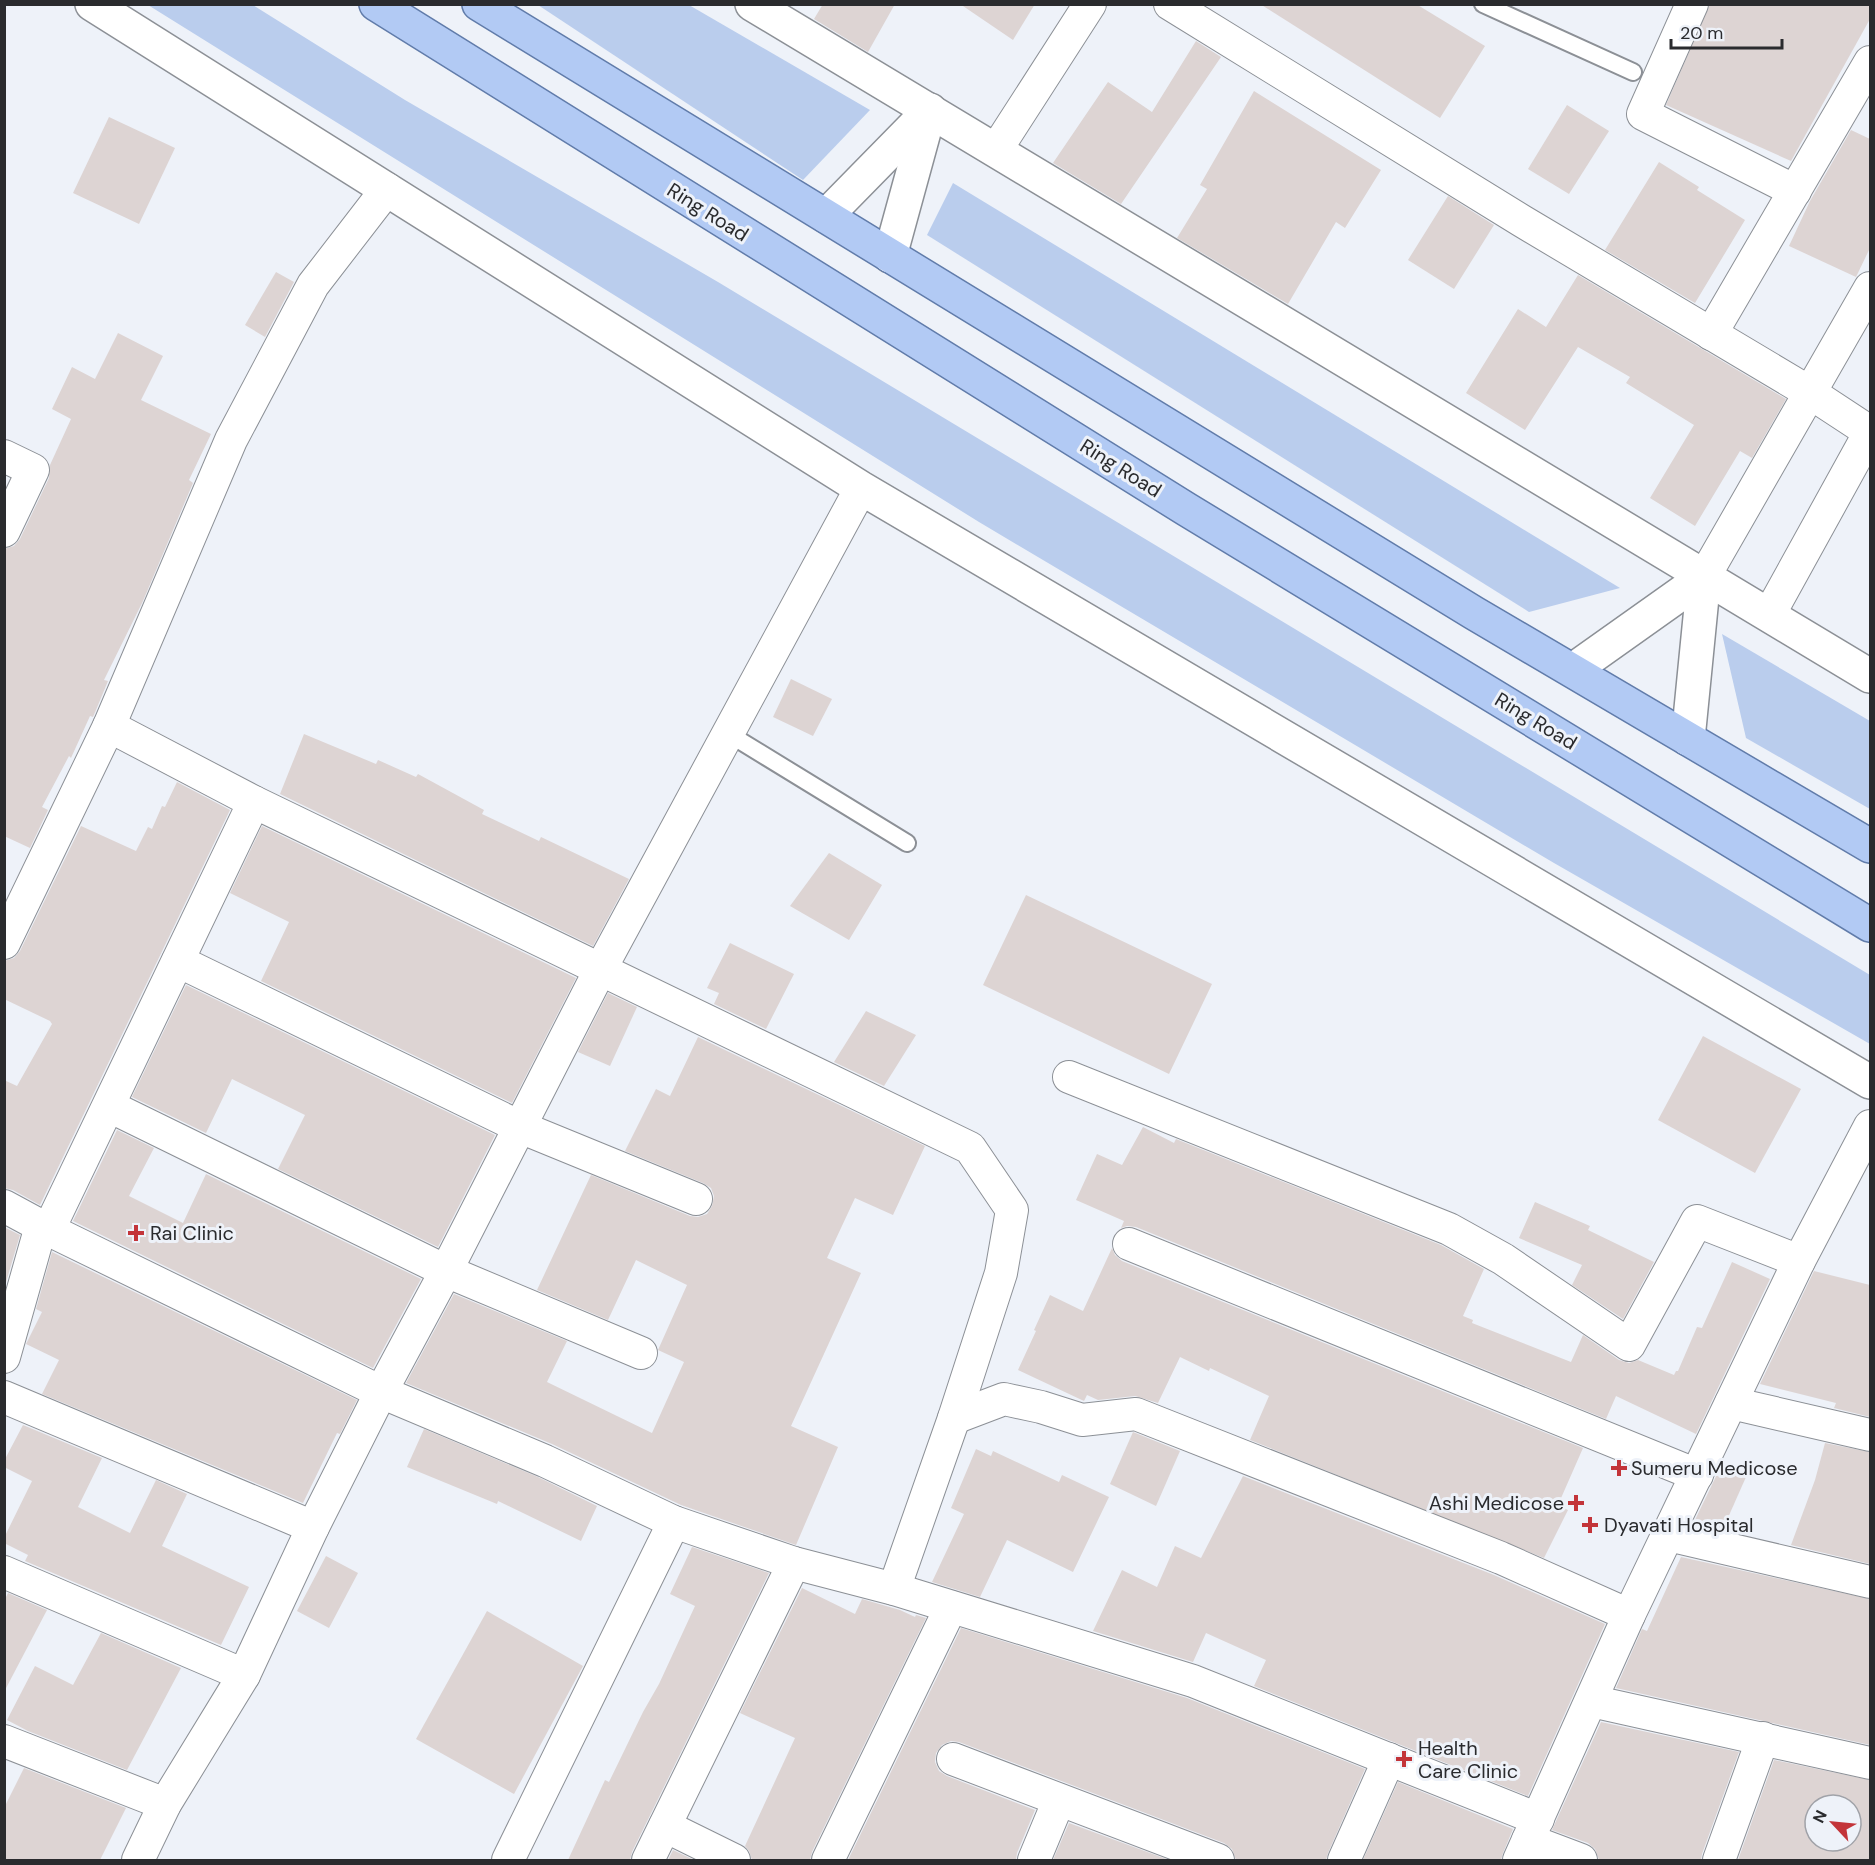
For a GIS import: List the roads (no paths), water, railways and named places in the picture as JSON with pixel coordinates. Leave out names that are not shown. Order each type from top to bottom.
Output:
[{"type":"main road","name":"Ring Road","points":[[376,4],[1197,516],[1870,925]]},
{"type":"main road","points":[[479,4],[1474,613],[1870,846]]},
{"type":"street","points":[[92,4],[861,488],[1870,1082]]},
{"type":"street","points":[[752,4],[1870,676]]},
{"type":"street","points":[[996,150],[1090,4]]},
{"type":"street","points":[[1170,4],[1522,221],[1809,392],[1870,432],[1769,615]]},
{"type":"street","points":[[1692,4],[1643,114],[1795,191]]},
{"type":"street","points":[[1711,334],[1870,62]]},
{"type":"street","points":[[825,216],[930,110]]},
{"type":"street","points":[[890,256],[930,110]]},
{"type":"street","points":[[4,943],[109,726],[231,440],[312,285],[387,189]]},
{"type":"street","points":[[1688,739],[1704,577],[1870,288]]},
{"type":"street","points":[[4,456],[33,470],[4,531]]},
{"type":"street","points":[[138,1860],[165,1804],[244,1675],[313,1527],[381,1392],[446,1271],[600,970],[861,488]]},
{"type":"street","points":[[1573,670],[1704,577]]},
{"type":"street","points":[[109,726],[254,802],[970,1148],[1012,1210],[1001,1273],[954,1418],[894,1589]]},
{"type":"street","points":[[4,1357],[45,1227],[109,1106],[254,802]]},
{"type":"street","points":[[178,961],[520,1127],[696,1199]]},
{"type":"street","points":[[1069,1077],[1449,1228],[1503,1259],[1629,1345],[1697,1221],[1799,1261]]},
{"type":"street","points":[[109,1106],[446,1271],[641,1353]]},
{"type":"street","points":[[1528,1840],[1629,1614],[1799,1261],[1870,1126]]},
{"type":"street","points":[[4,1206],[381,1392],[545,1461],[674,1522],[794,1563],[894,1589],[1194,1681],[1389,1759],[1528,1840],[1581,1860]]},
{"type":"street","points":[[1129,1244],[1697,1475]]},
{"type":"street","points":[[4,1396],[313,1527]]},
{"type":"street","points":[[954,1418],[1004,1399],[1041,1407],[1082,1420],[1136,1414],[1501,1558],[1629,1614]]},
{"type":"street","points":[[1731,1403],[1870,1435]]},
{"type":"street","points":[[508,1860],[674,1522]]},
{"type":"street","points":[[1668,1535],[1870,1582]]},
{"type":"street","points":[[648,1860],[794,1563]]},
{"type":"street","points":[[4,1572],[244,1675]]},
{"type":"street","points":[[828,1860],[951,1607]]},
{"type":"street","points":[[1591,1701],[1870,1763]]},
{"type":"street","points":[[1719,1860],[1763,1738]]},
{"type":"street","points":[[4,1741],[165,1804]]},
{"type":"street","points":[[952,1759],[1059,1800],[1170,1853],[1218,1860]]},
{"type":"street","points":[[1344,1860],[1389,1759]]},
{"type":"street","points":[[1034,1860],[1059,1800]]},
{"type":"street","points":[[665,1826],[734,1860]]},
{"type":"lane","points":[[1483,4],[1633,72]]},
{"type":"lane","points":[[729,734],[907,843]]},
{"type":"place","name":"Rai Clinic","points":[[136,1233]]},
{"type":"place","name":"Sumeru Medicose","points":[[1619,1468]]},
{"type":"place","name":"Ashi Medicose","points":[[1576,1503]]},
{"type":"place","name":"Dyavati Hospital","points":[[1590,1525]]},
{"type":"place","name":"Health Care Clinic","points":[[1404,1759]]}]
